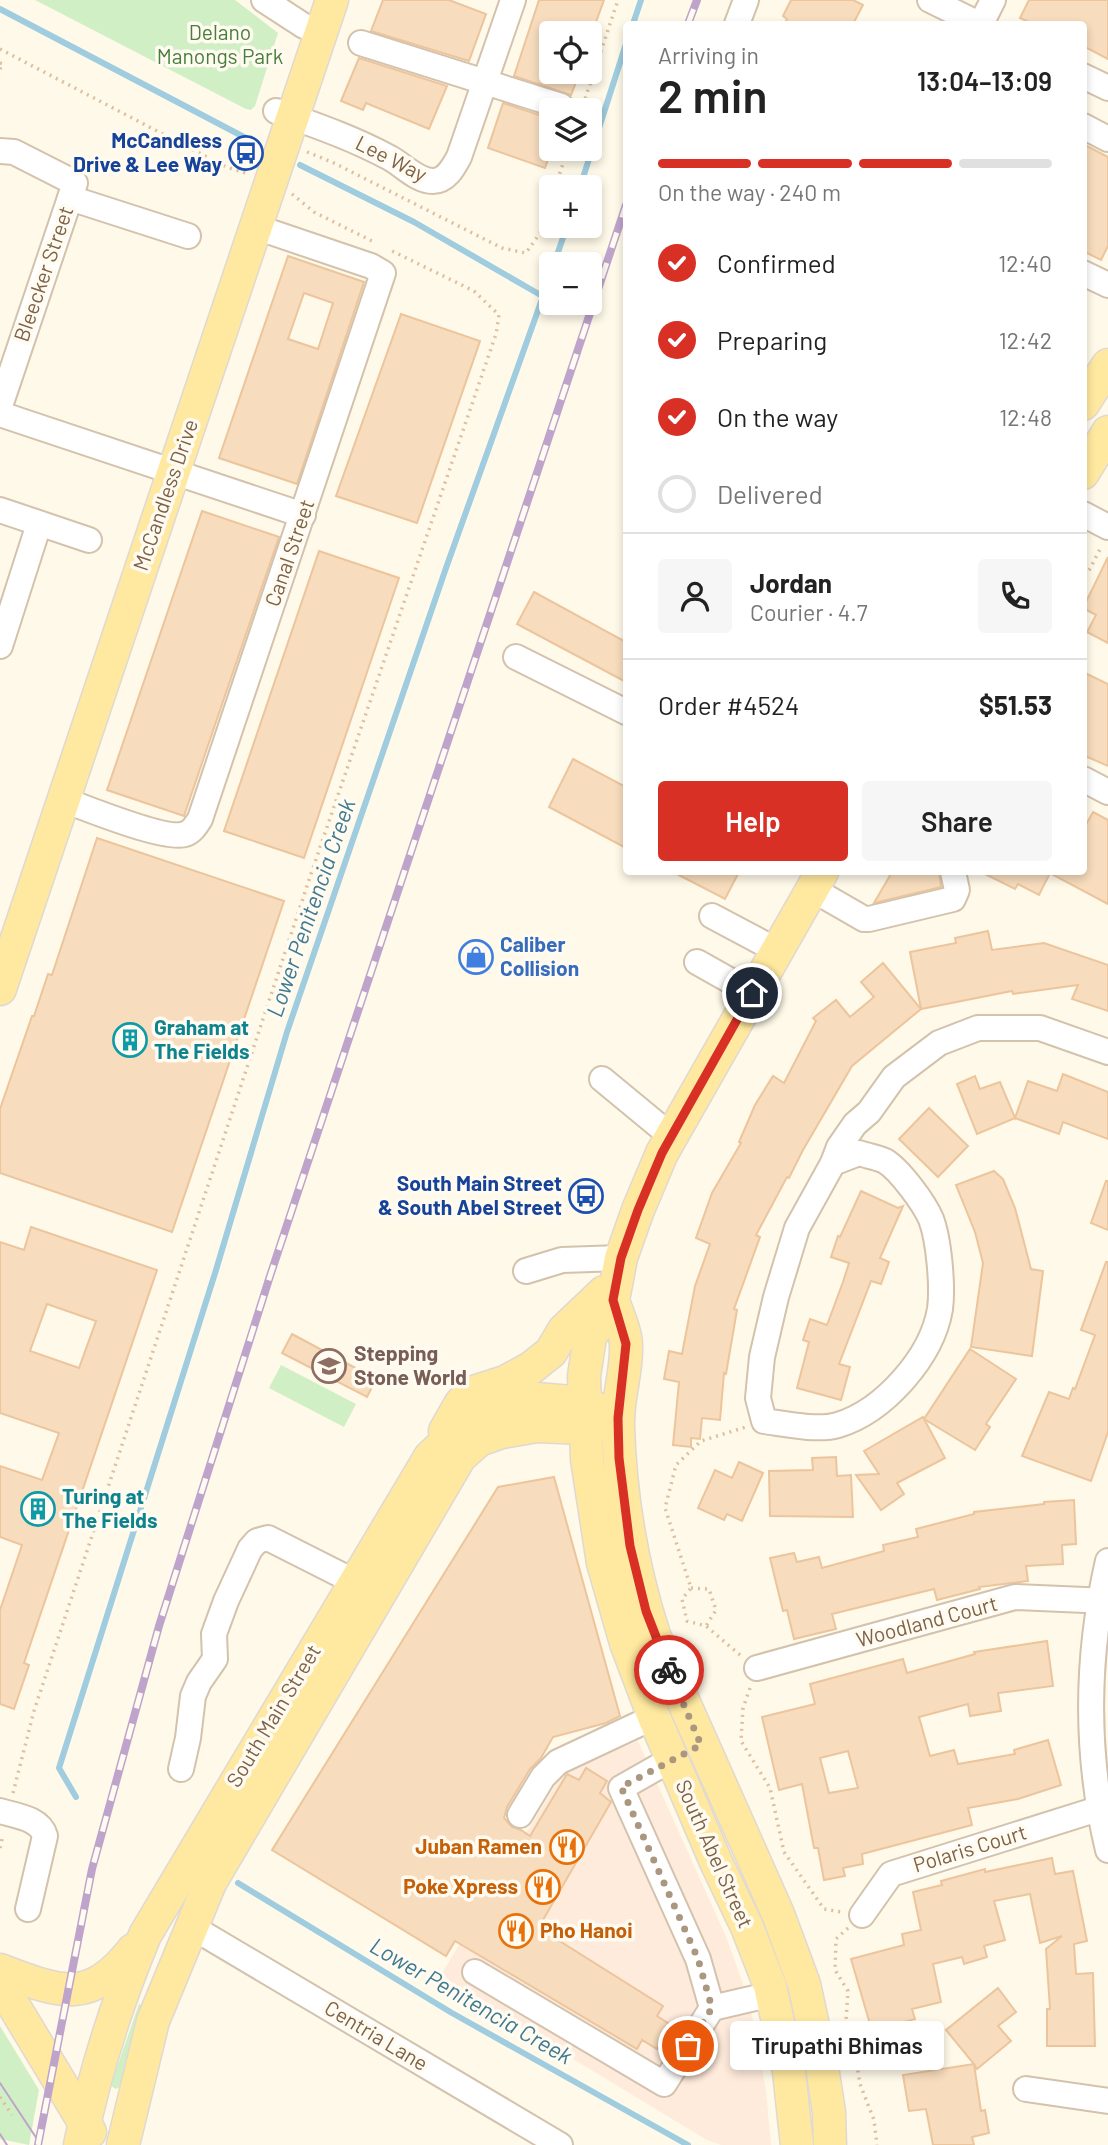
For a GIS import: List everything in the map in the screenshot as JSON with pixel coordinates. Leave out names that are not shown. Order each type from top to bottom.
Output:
[{"type":"main road","name":"McCandless Drive","points":[[0,989],[64,800],[165,469],[284,114],[332,0]]},
{"type":"main road","name":"McCandless Drive","points":[[0,933],[29,834],[256,226],[309,13]]},
{"type":"main road","points":[[1087,398],[1108,365]]},
{"type":"main road","points":[[1087,466],[1108,432]]},
{"type":"main road","points":[[584,1416],[584,1376],[590,1337],[617,1278],[638,1210],[671,1136],[817,880]]},
{"type":"main road","points":[[617,1278],[626,1344],[618,1418]]},
{"type":"main road","points":[[430,1457],[461,1403],[477,1391],[505,1382],[531,1368],[551,1352],[564,1330],[617,1278]]},
{"type":"main road","name":"South Main Street","points":[[123,2145],[153,2021],[210,1883],[355,1582],[430,1457],[464,1425],[489,1411],[536,1399],[584,1416]]},
{"type":"main road","name":"South Main Street","points":[[88,2138],[121,1993],[145,1935],[460,1457],[479,1440],[502,1432],[584,1416],[618,1418]]},
{"type":"main road","name":"South Abel Street","points":[[584,1416],[591,1492],[603,1563],[626,1643],[654,1717],[747,1927],[772,1994],[789,2072],[797,2145]]},
{"type":"main road","name":"South Abel Street","points":[[618,1418],[619,1458],[630,1546],[639,1588],[654,1635],[778,1914],[804,1984],[822,2067],[829,2112],[830,2145]]},
{"type":"main road","points":[[672,1759],[701,1745]]},
{"type":"main road","points":[[0,1970],[47,1987],[67,1991],[91,1987],[117,1970],[145,1935]]},
{"type":"main road","points":[[0,1983],[88,2138]]},
{"type":"main road","points":[[772,1994],[804,1984]]},
{"type":"street","points":[[264,0],[309,13]]},
{"type":"street","name":"Lee Way","points":[[284,114],[355,140],[423,179],[434,181],[446,176],[459,157],[513,0]]},
{"type":"street","points":[[738,21],[746,0]]},
{"type":"street","points":[[930,0],[974,21]]},
{"type":"street","points":[[982,21],[993,0]]},
{"type":"street","points":[[361,43],[539,99]]},
{"type":"street","points":[[1087,78],[1108,88]]},
{"type":"street","points":[[1087,128],[1108,139]]},
{"type":"street","points":[[0,151],[14,152],[72,190],[188,236]]},
{"type":"street","name":"Bleecker Street","points":[[0,406],[72,190]]},
{"type":"street","name":"Canal Street","points":[[64,800],[162,834],[185,834],[195,827],[303,515],[383,273],[371,266],[256,226]]},
{"type":"street","points":[[1087,275],[1108,285]]},
{"type":"street","points":[[0,414],[303,515]]},
{"type":"street","points":[[0,510],[89,540]]},
{"type":"street","points":[[1087,518],[1105,535]]},
{"type":"street","points":[[0,646],[39,524]]},
{"type":"street","points":[[516,657],[623,710]]},
{"type":"street","points":[[1087,781],[1108,792]]},
{"type":"street","points":[[817,880],[864,919],[869,919],[953,899],[957,890],[954,875]]},
{"type":"street","points":[[712,916],[776,950]]},
{"type":"street","points":[[696,962],[752,993]]},
{"type":"street","points":[[833,1163],[859,1153],[884,1161],[901,1174],[931,1220],[941,1272],[940,1310],[927,1348],[897,1386],[873,1407],[837,1425],[796,1426],[764,1421],[758,1398],[762,1357],[776,1297],[797,1228],[839,1147],[894,1077],[939,1042],[978,1028],[1040,1028],[1108,1052]]},
{"type":"street","points":[[602,1079],[671,1136]]},
{"type":"street","points":[[869,1112],[872,1138],[884,1161]]},
{"type":"street","points":[[526,1271],[562,1260],[617,1278]]},
{"type":"street","points":[[181,1769],[194,1696],[199,1682],[215,1659],[214,1634],[250,1549],[257,1541],[268,1538],[355,1582]]},
{"type":"street","points":[[1108,1561],[1104,1600],[1091,1667],[1090,1726],[1098,1809],[1108,1850]]},
{"type":"street","name":"Woodland Court","points":[[757,1668],[1015,1597],[1104,1600]]},
{"type":"street","points":[[520,1815],[543,1777],[558,1762],[654,1717]]},
{"type":"street","points":[[672,1759],[621,1787],[698,1959],[712,2008]]},
{"type":"street","name":"Polaris Court","points":[[862,1915],[891,1874],[1098,1809]]},
{"type":"street","points":[[4,1812],[36,1822],[43,1827],[45,1836],[28,1909]]},
{"type":"street","name":"Centria Lane","points":[[192,1927],[561,2145]]},
{"type":"street","points":[[475,1972],[664,2084],[712,2008],[772,1994]]},
{"type":"street","points":[[1026,2089],[1108,2101]]},
{"type":"path","points":[[575,98],[618,0]]},
{"type":"path","points":[[0,49],[226,167],[246,173]]},
{"type":"path","points":[[0,63],[3,64],[0,69]]},
{"type":"path","points":[[301,150],[332,162],[502,248],[526,253],[539,234]]},
{"type":"path","points":[[4,1812],[43,1685],[312,872],[496,334],[499,315],[474,291],[314,212],[288,191]]},
{"type":"path","points":[[1087,571],[1105,535]]},
{"type":"path","points":[[691,1588],[665,1508],[676,1465],[701,1441],[764,1421]]},
{"type":"path","points":[[691,1588],[682,1599],[687,1621],[706,1626],[757,1668],[743,1708],[741,1741],[770,1788],[784,1852],[824,1909],[862,1915]]},
{"type":"path","points":[[691,1588],[709,1589],[716,1610],[706,1626]]},
{"type":"path","points":[[862,1915],[836,1939],[835,1970],[848,1991],[845,2035],[874,2120],[877,2145]]},
{"type":"path","points":[[0,2097],[12,2115]]},
{"type":"shaded area","points":[[638,1741],[727,1939],[743,1984],[755,2027],[766,2091],[771,2145],[721,2145],[707,2140],[439,1978],[562,1774]]},
{"type":"green space","name":"Delano Manongs Park","points":[[35,0],[235,0],[278,33],[255,106],[251,110]]},
{"type":"green space","points":[[281,1365],[356,1404],[344,1427],[269,1388]]},
{"type":"green space","points":[[139,2004],[143,2006],[121,2086],[116,2089],[111,2086],[112,2081]]},
{"type":"green space","points":[[0,2026],[39,2090],[29,2145],[0,2139]]},
{"type":"building","points":[[383,0],[449,0],[486,14],[469,61],[371,31]]},
{"type":"building","points":[[539,0],[604,0],[596,21],[539,21],[539,84],[575,84],[571,95],[514,76]]},
{"type":"building","points":[[791,0],[853,0],[863,5],[855,21],[786,21],[783,16]]},
{"type":"building","points":[[1029,0],[1108,0],[1108,59],[1087,48],[1087,21],[1026,21],[1020,18]]},
{"type":"building","points":[[359,58],[447,86],[429,129],[366,103],[363,110],[341,101]]},
{"type":"building","points":[[503,103],[539,115],[539,161],[547,161],[545,168],[488,148]]},
{"type":"building","points":[[1087,146],[1108,157],[1108,246],[1101,260],[1087,253]]},
{"type":"building","points":[[288,256],[364,282],[297,484],[219,458]],"holes":[[[304,293],[333,303],[318,349],[288,339]]]},
{"type":"building","points":[[401,314],[480,341],[417,523],[336,496]]},
{"type":"building","points":[[202,511],[279,537],[184,816],[107,790]]},
{"type":"building","points":[[319,551],[399,578],[304,858],[224,831]]},
{"type":"building","points":[[1108,557],[1108,643],[1087,632],[1096,615],[1087,610],[1087,600]]},
{"type":"building","points":[[534,592],[623,640],[623,680],[517,624]]},
{"type":"building","points":[[1087,674],[1108,684],[1108,766],[1087,757]]},
{"type":"building","points":[[573,759],[623,785],[623,846],[549,807]]},
{"type":"building","points":[[1093,812],[1108,820],[1108,904],[1054,875],[1087,875],[1087,823]]},
{"type":"building","name":"Graham at The Fields","points":[[97,838],[284,901],[172,1232],[0,1173],[0,1109],[48,974],[52,975]]},
{"type":"building","points":[[679,875],[737,875],[725,899]]},
{"type":"building","points":[[890,875],[939,875],[941,887],[874,903]]},
{"type":"building","points":[[987,875],[1049,875],[1039,895],[1018,884],[1015,889]]},
{"type":"building","points":[[988,931],[992,950],[1044,943],[1108,965],[1108,1011],[1072,999],[1078,985],[1013,994],[1012,991],[921,1009],[910,952],[956,943],[955,938]]},
{"type":"building","points":[[883,963],[921,1009],[852,1066],[789,1178],[787,1177],[756,1235],[760,1237],[734,1309],[737,1310],[726,1374],[724,1373],[720,1420],[702,1418],[700,1439],[691,1438],[691,1447],[673,1445],[679,1382],[664,1379],[669,1351],[682,1354],[695,1286],[710,1244],[696,1238],[712,1193],[741,1143],[739,1142],[755,1105],[773,1076],[784,1083],[816,1021],[813,1018],[836,1000],[850,1017],[874,997],[861,982]]},
{"type":"building","points":[[1063,1074],[1108,1092],[1108,1139],[1063,1122],[1059,1134],[1015,1118],[1028,1081],[1057,1091]]},
{"type":"building","points":[[975,1076],[980,1089],[1000,1082],[1015,1118],[977,1134],[957,1084]]},
{"type":"building","points":[[929,1108],[968,1146],[938,1177],[899,1139]]},
{"type":"building","points":[[994,1171],[1003,1179],[1015,1208],[1031,1269],[1043,1271],[1032,1356],[971,1347],[983,1263],[975,1232],[956,1185]]},
{"type":"building","points":[[1108,1181],[1108,1230],[1091,1223]]},
{"type":"building","points":[[861,1191],[898,1208],[903,1206],[880,1258],[889,1262],[881,1284],[871,1281],[839,1364],[850,1367],[841,1400],[797,1388],[809,1342],[803,1340],[810,1319],[827,1325],[843,1282],[849,1263],[831,1257],[838,1236],[840,1237]]},
{"type":"building","name":"Turing at The Fields","points":[[31,1227],[157,1270],[24,1663],[29,1665],[14,1709],[0,1704],[0,1610],[22,1545],[0,1537],[0,1466],[42,1480],[59,1433],[0,1413],[0,1242],[24,1250]],"holes":[[[47,1304],[96,1321],[79,1368],[30,1351]]]},
{"type":"building","points":[[1106,1262],[1108,1432],[1091,1481],[1022,1456],[1049,1392],[1069,1399],[1073,1388],[1075,1389],[1095,1335],[1081,1330]]},
{"type":"building","name":"Stepping Stone World","points":[[292,1334],[376,1379],[367,1397],[282,1353]]},
{"type":"building","points":[[970,1349],[1016,1379],[986,1424],[990,1427],[975,1450],[924,1419]]},
{"type":"building","points":[[923,1417],[945,1458],[897,1483],[904,1494],[881,1510],[856,1475],[879,1474],[864,1451]]},
{"type":"building","points":[[836,1457],[837,1476],[851,1475],[853,1517],[770,1516],[769,1471],[813,1470],[812,1458]]},
{"type":"building","points":[[739,1462],[763,1473],[742,1521],[727,1514],[724,1520],[698,1508],[715,1470],[732,1478]]},
{"type":"building","points":[[554,1477],[620,1716],[606,1723],[553,1737],[507,1807],[504,1818],[512,1827],[530,1836],[567,1774],[579,1780],[586,1768],[607,1781],[600,1793],[611,1802],[543,1920],[547,1933],[663,2006],[657,2016],[671,2025],[657,2049],[642,2040],[637,2049],[455,1941],[446,1956],[272,1850],[498,1487]]},
{"type":"building","points":[[1074,1500],[1076,1544],[1062,1545],[1063,1564],[1026,1566],[1028,1581],[979,1587],[980,1589],[937,1600],[934,1589],[832,1614],[836,1629],[794,1639],[787,1610],[783,1611],[770,1558],[794,1553],[797,1562],[819,1557],[822,1568],[884,1551],[883,1545],[918,1537],[916,1529],[974,1512]]},
{"type":"building","points":[[1047,1641],[1053,1686],[998,1693],[1001,1711],[970,1716],[968,1704],[919,1717],[930,1756],[954,1750],[958,1764],[1015,1754],[1014,1750],[1048,1740],[1061,1785],[1018,1799],[968,1808],[972,1825],[862,1854],[863,1864],[843,1868],[845,1876],[824,1880],[818,1848],[814,1848],[802,1784],[779,1790],[762,1717],[815,1704],[810,1684],[903,1659],[907,1673],[975,1654],[974,1652]],"holes":[[[848,1751],[858,1788],[829,1793],[820,1758]]]},
{"type":"building","points":[[1052,1858],[1055,1874],[1073,1871],[1087,1941],[1074,1944],[1076,1974],[1093,1973],[1095,2046],[1047,2046],[1047,2009],[1050,2009],[1046,1949],[1062,1936],[1040,1943],[1030,1894],[994,1901],[1005,1940],[984,1946],[987,1957],[964,1964],[962,1957],[933,1964],[941,2002],[912,2009],[915,2019],[872,2031],[851,1959],[904,1945],[902,1934],[921,1930],[913,1892],[942,1885],[941,1881],[985,1869],[985,1872]]},
{"type":"building","points":[[998,1988],[1016,2012],[998,2026],[1011,2041],[977,2069],[946,2030]]},
{"type":"building","points":[[974,2064],[981,2111],[985,2110],[989,2133],[972,2137],[974,2145],[933,2145],[926,2109],[909,2111],[903,2075]]},
{"type":"waterway","name":"Lower Penitencia Creek","points":[[634,21],[641,0]]},
{"type":"waterway","points":[[0,9],[244,137]]},
{"type":"waterway","name":"Lower Penitencia Creek","points":[[584,175],[623,53]]},
{"type":"waterway","points":[[300,165],[414,222],[539,294]]},
{"type":"waterway","name":"Lower Penitencia Creek","points":[[558,252],[563,238]]},
{"type":"waterway","name":"Lower Penitencia Creek","points":[[76,1797],[59,1768],[216,1270],[287,1032],[446,568],[539,308]]},
{"type":"waterway","name":"Lower Penitencia Creek","points":[[238,1883],[452,2013],[688,2145]]},
{"type":"tram line","points":[[0,2083],[41,2145]]},
{"type":"tram line","points":[[0,2134],[7,2145]]},
{"type":"railway","points":[[689,21],[697,0]]},
{"type":"railway","points":[[38,2145],[92,1869],[159,1626],[270,1276],[623,214]]},
{"type":"way so far","points":[[669,1670],[701,1745],[621,1787],[698,1959],[712,2008],[688,2046]]},
{"type":"place","name":"McCandless Drive & Lee Way","points":[[246,153]]},
{"type":"place","name":"Caliber Collision","points":[[476,957]]},
{"type":"place","name":"Graham at The Fields","points":[[130,1040]]},
{"type":"place","name":"South Main Street & South Abel Street","points":[[586,1196]]},
{"type":"place","name":"Stepping Stone World","points":[[329,1366]]},
{"type":"place","name":"Turing at The Fields","points":[[38,1509]]},
{"type":"place","name":"Juban Ramen","points":[[567,1847]]},
{"type":"place","name":"Poke Xpress","points":[[543,1887]]},
{"type":"place","name":"Pho Hanoi","points":[[516,1931]]},
{"type":"place","name":"Tirupathi Bhimas","points":[[688,2046]]},
{"type":"route","points":[[669,1670],[646,1611],[630,1546],[619,1458],[618,1418],[626,1344],[613,1300],[621,1258],[662,1153],[752,993]]}]
